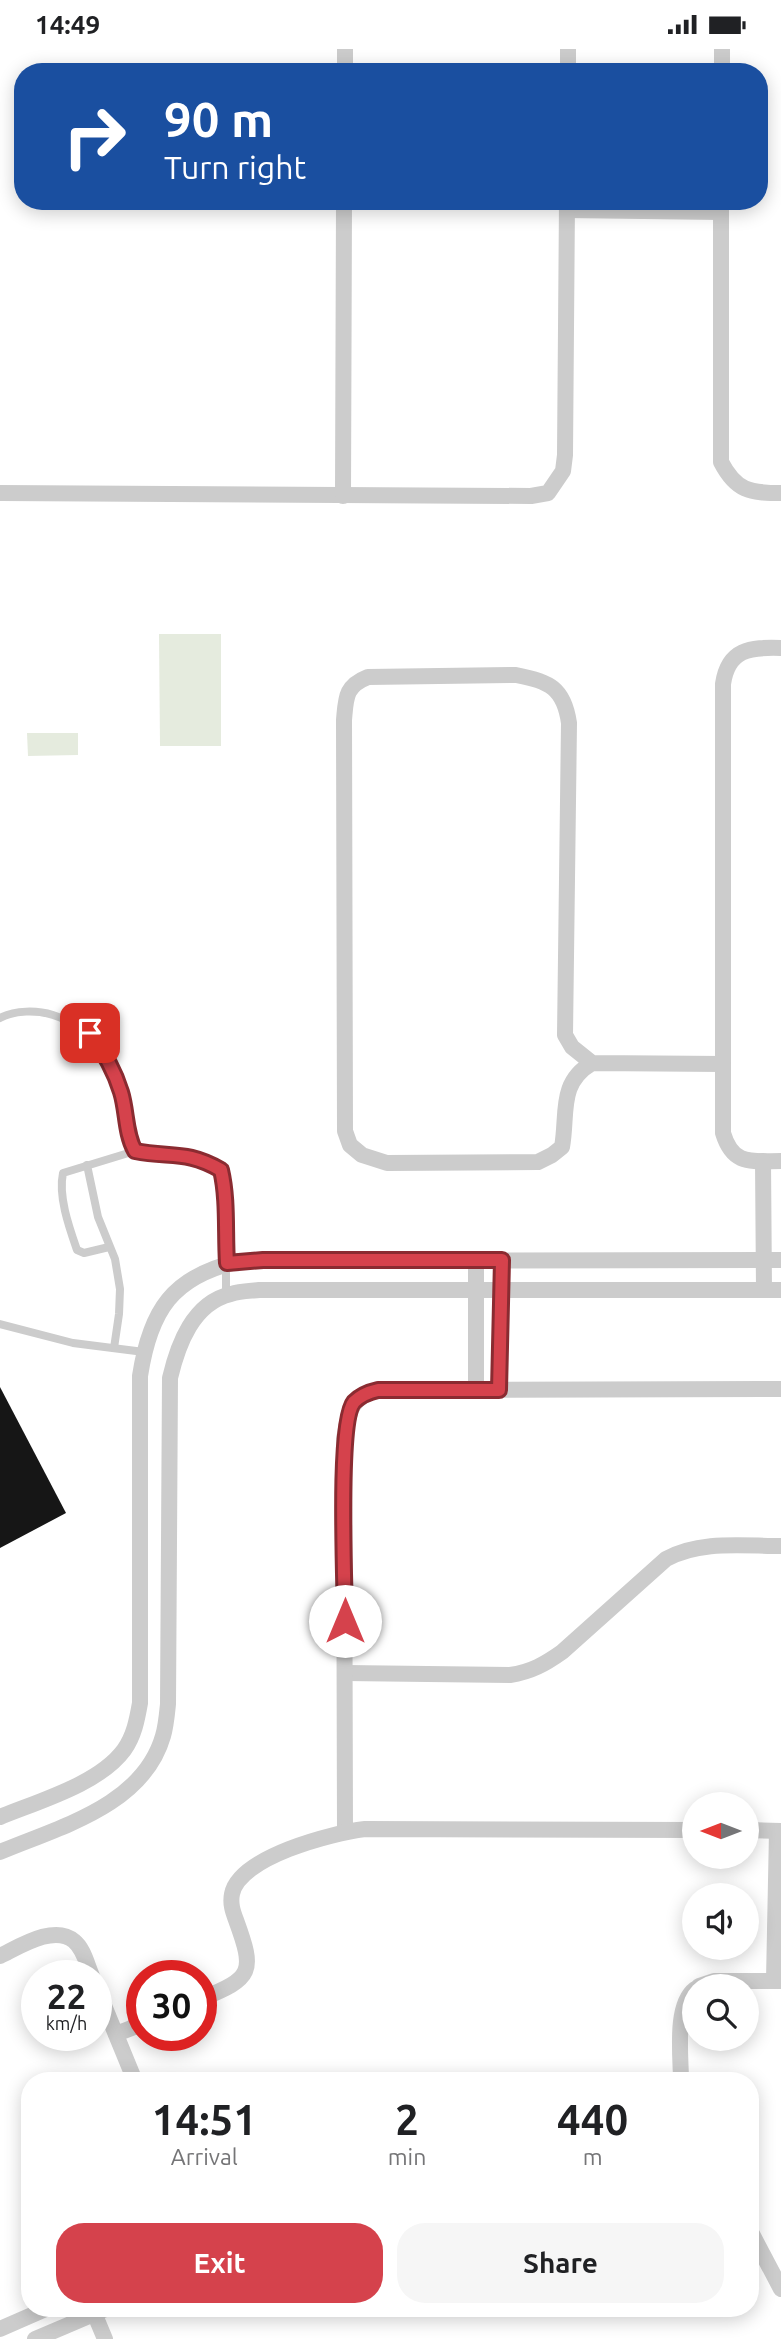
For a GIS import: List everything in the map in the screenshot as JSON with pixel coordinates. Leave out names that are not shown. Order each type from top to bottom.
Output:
[{"type":"street","points":[[343,496],[344,210]]},
{"type":"street","points":[[0,493],[531,496],[548,493],[563,471],[565,455],[567,210]]},
{"type":"street","points":[[720,210],[721,462],[729,478],[739,486],[749,491],[781,493]]},
{"type":"street","points":[[781,648],[757,647],[739,653],[725,670],[723,684],[723,1133],[730,1150],[746,1161],[781,1161]]},
{"type":"street","points":[[592,1063],[572,1047],[565,1035],[569,723],[566,704],[559,692],[549,684],[516,675],[368,677],[357,682],[349,690],[345,701],[344,720],[345,1131],[350,1145],[362,1155],[387,1163],[538,1162],[562,1147],[566,1096],[570,1083],[582,1069],[592,1063],[723,1064]]},
{"type":"street","points":[[763,1161],[764,1290]]},
{"type":"street","points":[[0,1817],[86,1780],[109,1767],[125,1749],[135,1730],[140,1703],[140,1376],[144,1352],[156,1317],[172,1294],[194,1276],[227,1263],[263,1260],[781,1259]]},
{"type":"street","points":[[476,1260],[476,1390]]},
{"type":"street","points":[[499,1390],[502,1260]]},
{"type":"street","points":[[0,1852],[102,1807],[126,1793],[143,1774],[163,1736],[168,1704],[170,1378],[176,1351],[187,1328],[205,1308],[226,1296],[259,1290],[781,1290]]},
{"type":"street","points":[[345,1832],[344,1439],[353,1403],[366,1393],[378,1390],[781,1389]]},
{"type":"street","points":[[345,1673],[510,1675],[527,1672],[544,1665],[562,1652],[676,1553],[698,1547],[781,1546]]},
{"type":"street","points":[[140,1629],[169,1633]]},
{"type":"street","points":[[217,1992],[238,1982],[248,1960],[247,1949],[232,1907],[232,1894],[241,1875],[255,1864],[316,1840],[365,1829],[682,1830]]},
{"type":"street","points":[[759,1980],[778,1980],[779,1831],[760,1830]]},
{"type":"street","points":[[0,1955],[53,1935],[64,1935],[74,1940],[85,1960]]},
{"type":"street","points":[[681,2072],[682,2017]]},
{"type":"street","points":[[112,2024],[131,2072]]},
{"type":"street","points":[[116,2034],[126,2030]]},
{"type":"street","points":[[759,2247],[781,2289]]},
{"type":"street","points":[[0,2329],[27,2317]]},
{"type":"street","points":[[35,2339],[83,2317]]},
{"type":"street","points":[[100,2317],[105,2339]]},
{"type":"lane","points":[[0,1019],[38,1010],[69,1020],[90,1033],[108,1058],[121,1092],[129,1140],[135,1151]]},
{"type":"lane","points":[[109,1247],[84,1252],[77,1249],[70,1231],[61,1183],[63,1173],[135,1151],[182,1154],[204,1160],[221,1170],[226,1191],[226,1296]]},
{"type":"lane","points":[[87,1165],[98,1217],[115,1259],[120,1289],[114,1348]]},
{"type":"lane","points":[[0,1324],[73,1343],[144,1352]]},
{"type":"shaded area","points":[[159,634],[221,634],[221,746],[160,746]]},
{"type":"shaded area","points":[[27,733],[78,733],[78,755],[28,756]]},
{"type":"building","points":[[0,1387],[66,1513],[0,1548]]},
{"type":"route","points":[[90,1033],[108,1058],[121,1092],[129,1140],[135,1151],[148,1154],[182,1154],[204,1160],[221,1170],[226,1191],[224,1221],[227,1263],[263,1260],[502,1260],[499,1390],[378,1390],[366,1393],[353,1403],[344,1439],[345,1621]]}]
